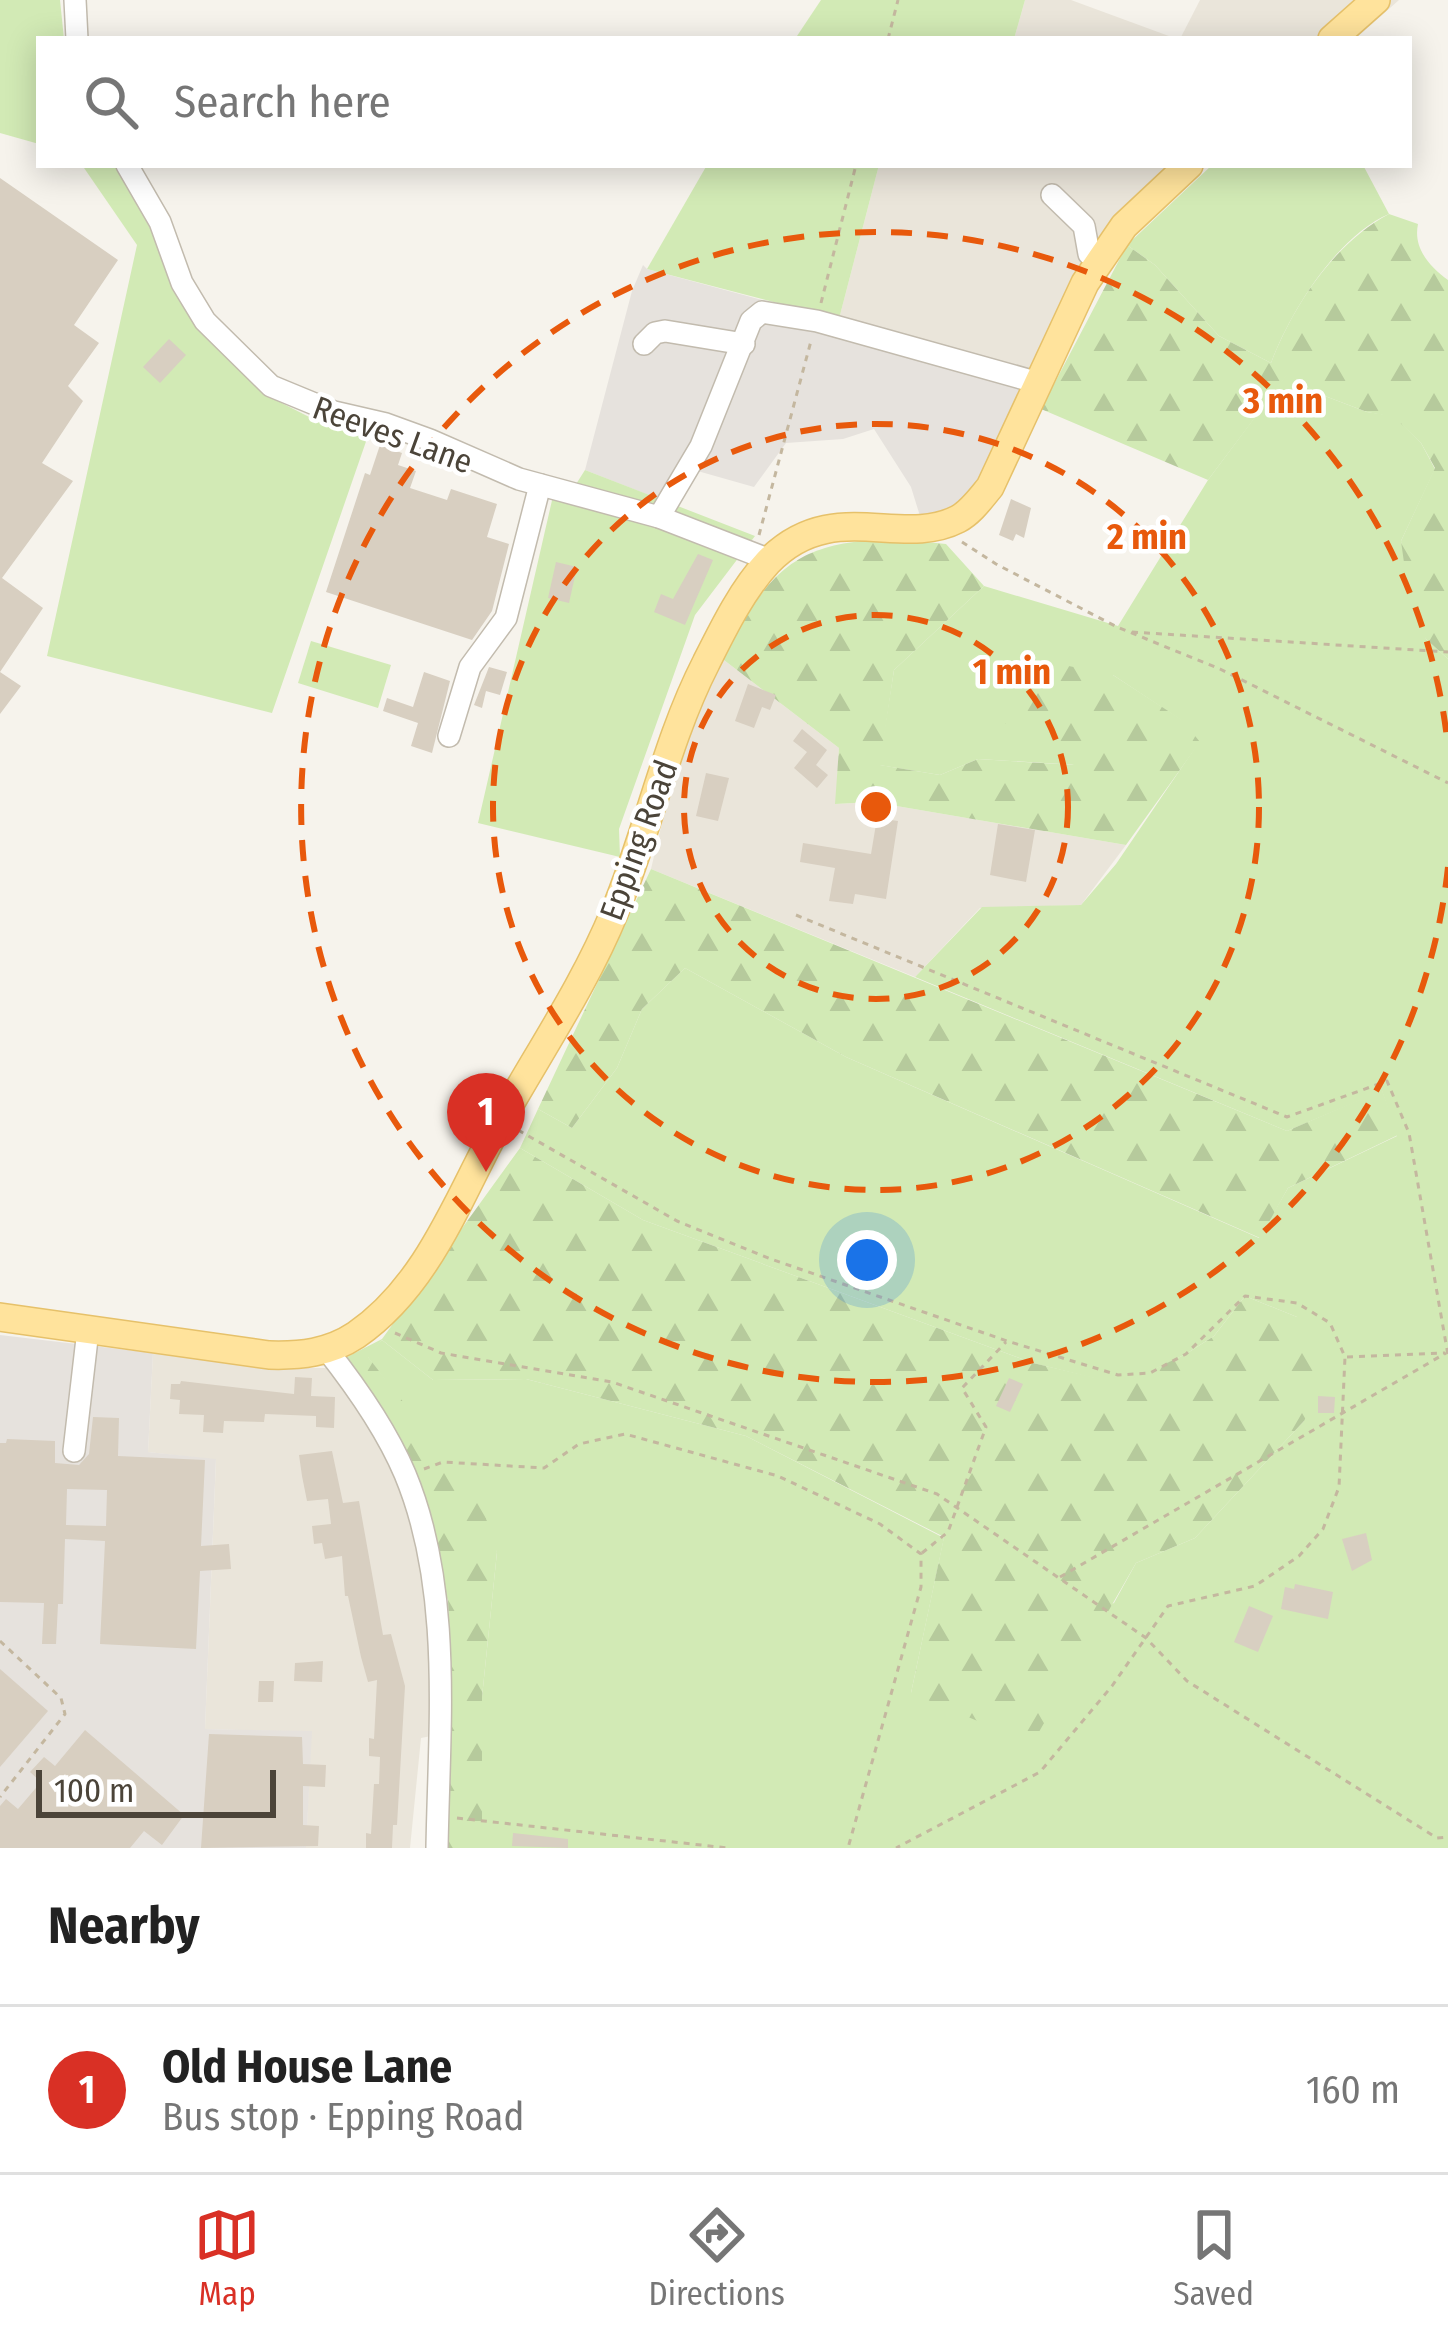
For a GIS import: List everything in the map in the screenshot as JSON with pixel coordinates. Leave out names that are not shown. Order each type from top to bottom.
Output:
[{"type":"main road","points":[[1335,36],[1376,0]]},
{"type":"main road","points":[[943,525],[961,518],[990,488],[1100,260],[1124,226],[1186,168]]},
{"type":"main road","name":"Epping Road","points":[[0,1317],[301,1356],[327,1350],[371,1322],[412,1281],[430,1254],[571,1004],[614,915],[704,666],[762,557],[840,526],[943,525]]},
{"type":"street","points":[[76,0],[77,36]]},
{"type":"street","name":"Reeves Lane","points":[[129,168],[160,222],[182,283],[205,321],[271,386],[334,412],[386,424],[540,485],[659,517],[762,557]]},
{"type":"street","points":[[1052,195],[1084,226],[1089,254],[1100,260]]},
{"type":"street","points":[[659,517],[701,446],[752,321],[762,312],[817,320],[1039,383]]},
{"type":"street","points":[[644,344],[665,331],[744,344]]},
{"type":"street","points":[[449,736],[470,668],[506,618],[540,485]]},
{"type":"street","points":[[74,1451],[88,1330]]},
{"type":"street","points":[[327,1350],[368,1407],[406,1477],[420,1522],[437,1638],[437,1848]]},
{"type":"path","points":[[889,36],[898,0]]},
{"type":"path","points":[[762,557],[855,168]]},
{"type":"path","points":[[943,525],[996,564],[1129,632],[1220,669],[1448,783]]},
{"type":"path","points":[[1129,632],[1448,652]]},
{"type":"path","points":[[796,915],[1287,1117],[1387,1081],[1409,1133],[1448,1354]]},
{"type":"path","points":[[502,1120],[677,1221],[771,1259],[1118,1375],[1150,1373],[1186,1354],[1245,1296],[1297,1303],[1330,1323],[1346,1358],[1339,1487],[1322,1528],[1299,1556],[1256,1586],[1168,1606],[1112,1686],[1040,1772],[896,1848]]},
{"type":"path","points":[[371,1322],[441,1353],[612,1382],[937,1494],[1145,1638],[1187,1681],[1437,1838],[1448,1838]]},
{"type":"path","points":[[921,1554],[948,1532],[986,1427],[962,1388],[1007,1341]]},
{"type":"path","points":[[1346,1358],[1448,1354]]},
{"type":"path","points":[[1058,1578],[1448,1354]]},
{"type":"path","points":[[406,1477],[443,1462],[544,1468],[579,1444],[626,1434],[778,1476],[880,1524],[921,1554]]},
{"type":"path","points":[[848,1848],[921,1587],[921,1554]]},
{"type":"path","points":[[0,1641],[61,1698],[65,1714],[0,1797]]},
{"type":"path","points":[[437,1815],[728,1848]]},
{"type":"shaded area","points":[[1025,0],[1071,0],[1169,36],[1015,36]]},
{"type":"shaded area","points":[[1200,0],[1399,0],[1358,36],[1182,36]]},
{"type":"shaded area","points":[[878,168],[1178,168],[1034,373],[839,319]]},
{"type":"shaded area","points":[[643,265],[1034,373],[966,508],[920,516],[911,487],[874,429],[843,439],[786,443],[754,487],[694,470],[674,505],[585,470]]},
{"type":"shaded area","points":[[720,657],[839,748],[836,804],[873,802],[1126,845],[1081,905],[980,908],[915,977],[651,869],[669,793],[697,708]]},
{"type":"shaded area","points":[[0,1335],[153,1353],[148,1452],[216,1459],[205,1729],[312,1731],[306,1848],[0,1848]]},
{"type":"shaded area","points":[[153,1353],[273,1368],[326,1368],[338,1378],[381,1444],[420,1551],[431,1651],[431,1736],[421,1738],[410,1848],[306,1848],[311,1732],[205,1729],[216,1460],[148,1452]]},
{"type":"green space","points":[[0,0],[60,0],[64,36],[36,36],[36,143],[0,133]]},
{"type":"green space","points":[[821,0],[1025,0],[1015,36],[797,36]]},
{"type":"green space","points":[[84,168],[117,168],[159,244],[266,395],[319,422],[370,430],[272,713],[47,656],[137,245]]},
{"type":"green space","points":[[705,168],[878,168],[839,319],[647,269]]},
{"type":"green space","points":[[1209,168],[1365,168],[1389,214],[1351,239],[1334,257],[1290,321],[1271,363],[1219,336],[1155,265],[1127,245]]},
{"type":"green space","points":[[1389,214],[1418,224],[1424,256],[1448,280],[1448,659],[1426,639],[1411,613],[1401,541],[1435,468],[1421,443],[1394,417],[1317,393],[1287,375],[1208,480],[1041,409],[1127,245],[1155,265],[1219,336],[1271,363],[1304,298],[1333,259]]},
{"type":"green space","points":[[1287,374],[1317,393],[1367,412],[1394,416],[1421,443],[1435,469],[1401,541],[1426,639],[1448,659],[1448,1848],[482,1848],[482,1697],[497,1552],[414,1418],[367,1356],[382,1340],[433,1380],[526,1379],[746,1436],[944,1538],[911,1693],[1114,1603],[1136,1563],[1195,1538],[1304,1421],[1297,1317],[1245,1296],[1214,1336],[1122,1385],[1033,1363],[643,1220],[520,1148],[538,1109],[572,1128],[617,1068],[642,1009],[685,968],[846,1057],[1259,1238],[1288,1188],[1397,1136],[1382,1091],[1287,1131],[915,977],[982,907],[1081,905],[1116,864],[1199,742],[1181,720],[1113,675],[1077,765],[978,759],[940,775],[879,765],[894,670],[984,586],[1118,626],[1208,480]]},
{"type":"green space","points":[[585,470],[755,536],[695,615],[619,829],[620,857],[478,823],[553,496],[566,500]]},
{"type":"green space","points":[[897,539],[946,544],[984,586],[894,670],[880,765],[940,775],[978,759],[1074,765],[998,719],[1044,661],[1113,675],[1182,720],[1200,742],[1126,845],[873,802],[835,804],[839,748],[720,657],[755,603],[788,566],[832,546]]},
{"type":"green space","points":[[311,641],[391,665],[378,708],[298,683]]},
{"type":"green space","points":[[651,869],[1287,1131],[1382,1090],[1398,1135],[1288,1188],[1260,1238],[846,1057],[685,968],[642,1009],[617,1068],[572,1128],[538,1109]]},
{"type":"green space","points":[[520,1148],[643,1220],[1033,1363],[1122,1384],[1214,1336],[1245,1296],[1297,1317],[1336,1357],[1304,1421],[1195,1538],[1136,1563],[1032,1744],[911,1693],[944,1537],[746,1436],[526,1379],[433,1380],[382,1340],[368,1357],[480,1500],[497,1552],[482,1697],[482,1848],[445,1848],[451,1695],[448,1600],[372,1403],[347,1357],[382,1339]]},
{"type":"building","points":[[0,178],[118,260],[74,325],[99,343],[68,386],[83,401],[42,463],[73,481],[2,578],[43,608],[0,672]]},
{"type":"building","points":[[169,339],[186,355],[160,383],[143,367]]},
{"type":"building","points":[[380,445],[402,453],[398,465],[416,471],[410,488],[447,500],[451,489],[497,504],[487,537],[509,544],[492,611],[472,640],[326,592],[365,473],[370,475]]},
{"type":"building","points":[[1011,499],[1031,508],[1024,538],[1016,534],[1013,541],[999,535]]},
{"type":"building","points":[[698,554],[713,560],[685,625],[654,612],[661,594],[673,599]]},
{"type":"building","points":[[556,562],[577,567],[569,603],[548,598]]},
{"type":"building","points":[[489,667],[507,672],[500,695],[486,691],[482,708],[474,705]]},
{"type":"building","points":[[0,672],[21,686],[0,714]]},
{"type":"building","points":[[424,672],[450,681],[432,753],[411,746],[418,723],[383,711],[387,698],[413,707]]},
{"type":"building","points":[[748,684],[776,695],[770,710],[762,707],[754,728],[735,721]]},
{"type":"building","points":[[802,729],[827,750],[816,765],[828,775],[817,788],[794,768],[807,752],[793,741]]},
{"type":"building","points":[[706,773],[729,778],[718,821],[696,816]]},
{"type":"building","points":[[877,818],[898,821],[886,899],[855,894],[853,904],[829,901],[835,868],[800,862],[803,843],[871,854]]},
{"type":"building","points":[[998,824],[1035,830],[1026,882],[990,875]]},
{"type":"building","points":[[295,1377],[312,1378],[311,1396],[335,1397],[334,1428],[316,1427],[316,1416],[265,1414],[264,1422],[224,1421],[223,1433],[203,1432],[204,1415],[179,1414],[180,1400],[170,1399],[171,1384],[181,1381],[294,1394]]},
{"type":"building","points":[[1009,1378],[1023,1384],[1010,1412],[996,1406]]},
{"type":"building","points":[[1318,1396],[1335,1397],[1334,1413],[1318,1413]]},
{"type":"building","points":[[93,1417],[119,1418],[118,1456],[205,1460],[201,1546],[229,1544],[231,1569],[200,1571],[196,1649],[100,1644],[105,1541],[65,1539],[56,1644],[42,1644],[44,1603],[0,1602],[0,1443],[7,1439],[55,1441],[55,1463],[79,1465],[89,1454]],"holes":[[[67,1489],[107,1490],[106,1526],[66,1525]]]},
{"type":"building","points":[[332,1451],[343,1503],[359,1501],[383,1635],[391,1634],[405,1686],[392,1848],[366,1848],[374,1784],[379,1784],[380,1757],[369,1756],[377,1680],[368,1682],[345,1596],[342,1556],[325,1559],[322,1543],[314,1544],[312,1526],[331,1524],[328,1499],[307,1501],[302,1476],[299,1455]]},
{"type":"building","points":[[1366,1533],[1372,1560],[1352,1571],[1342,1539]]},
{"type":"building","points":[[1295,1584],[1333,1592],[1328,1619],[1281,1609],[1285,1587],[1294,1589]]},
{"type":"building","points":[[1249,1606],[1273,1616],[1258,1652],[1234,1642]]},
{"type":"building","points":[[323,1661],[322,1682],[294,1681],[295,1663]]},
{"type":"building","points":[[0,1669],[48,1711],[0,1767]]},
{"type":"building","points":[[259,1681],[274,1681],[273,1702],[258,1702]]},
{"type":"building","points":[[85,1730],[184,1815],[162,1845],[144,1831],[130,1848],[0,1848],[0,1806],[6,1799],[18,1809],[41,1782],[30,1772],[44,1757],[55,1766]]},
{"type":"building","points":[[209,1734],[302,1737],[303,1764],[326,1765],[325,1787],[303,1786],[303,1825],[319,1826],[318,1846],[201,1848]]},
{"type":"building","points":[[513,1833],[568,1839],[568,1848],[512,1846]]},
{"type":"place","name":"Old House Lane","points":[[486,1172]]}]
